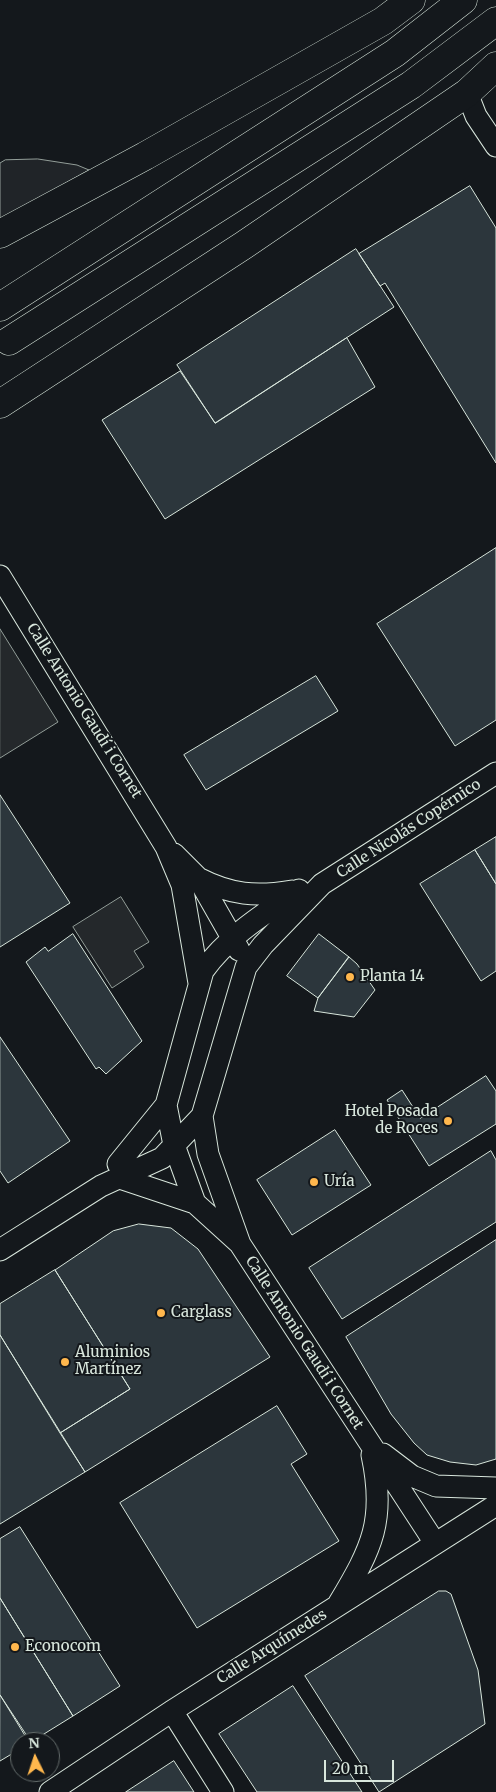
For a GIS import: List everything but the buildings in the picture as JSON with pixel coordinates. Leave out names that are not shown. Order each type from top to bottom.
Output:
[{"type":"highway","points":[[0,234],[145,156],[358,36],[383,21],[411,0]]},
{"type":"highway","points":[[0,307],[395,54],[463,0]]},
{"type":"highway","points":[[9,341],[411,85],[496,21]]},
{"type":"highway","points":[[0,404],[244,245],[467,93],[496,66]]},
{"type":"street","points":[[467,93],[476,116],[496,146]]},
{"type":"street","name":"Calle Antonio Gaudí i Cornet","points":[[0,576],[166,847],[190,882],[234,938],[246,967]]},
{"type":"street","name":"Calle Nicolás Copérnico","points":[[263,945],[322,884],[496,773]]},
{"type":"street","name":"Calle Antonio Gaudí i Cornet","points":[[190,882],[199,983]]},
{"type":"street","name":"Calle Nicolás Copérnico","points":[[190,882],[261,896],[322,884]]},
{"type":"street","name":"Calle Nicolás Copérnico","points":[[234,938],[298,890]]},
{"type":"street","points":[[234,938],[263,945]]},
{"type":"street","name":"Calle Antonio Gaudí i Cornet","points":[[234,938],[215,954],[203,971],[166,1105],[174,1145],[195,1203],[240,1244]]},
{"type":"street","name":"Calle Antonio Gaudí i Cornet","points":[[263,945],[246,967],[202,1116],[208,1154],[240,1244],[435,1543]]},
{"type":"street","points":[[113,1176],[166,1105]]},
{"type":"street","points":[[0,1250],[113,1176],[162,1158],[202,1116]]},
{"type":"street","name":"Calle Antonio Gaudí i Cornet","points":[[174,1145],[193,1154],[209,1185],[229,1211]]},
{"type":"street","points":[[113,1176],[195,1203]]},
{"type":"street","name":"Calle Antonio Gaudí i Cornet","points":[[369,1443],[412,1476],[436,1486],[496,1488]]},
{"type":"street","name":"Calle Antonio Gaudí i Cornet","points":[[337,1607],[364,1561],[378,1517],[376,1477],[369,1443]]},
{"type":"street","name":"Calle Arquímedes","points":[[50,1792],[172,1711],[496,1505]]},
{"type":"street","points":[[172,1711],[223,1792]]},
{"type":"shaded area","points":[[38,159],[77,165],[89,170],[0,220],[0,163],[5,160]]},
{"type":"shaded area","points":[[0,629],[58,722],[0,758]]},
{"type":"shaded area","points":[[121,897],[149,942],[134,951],[144,967],[112,988],[73,927]]},
{"type":"place","name":"Planta 14","points":[[350,977]]},
{"type":"place","name":"Hotel Posada de Roces","points":[[448,1121]]},
{"type":"place","name":"Uría","points":[[314,1182]]},
{"type":"place","name":"Carglass","points":[[161,1313]]},
{"type":"place","name":"Aluminios Martínez","points":[[65,1362]]},
{"type":"place","name":"Econocom","points":[[15,1647]]}]
